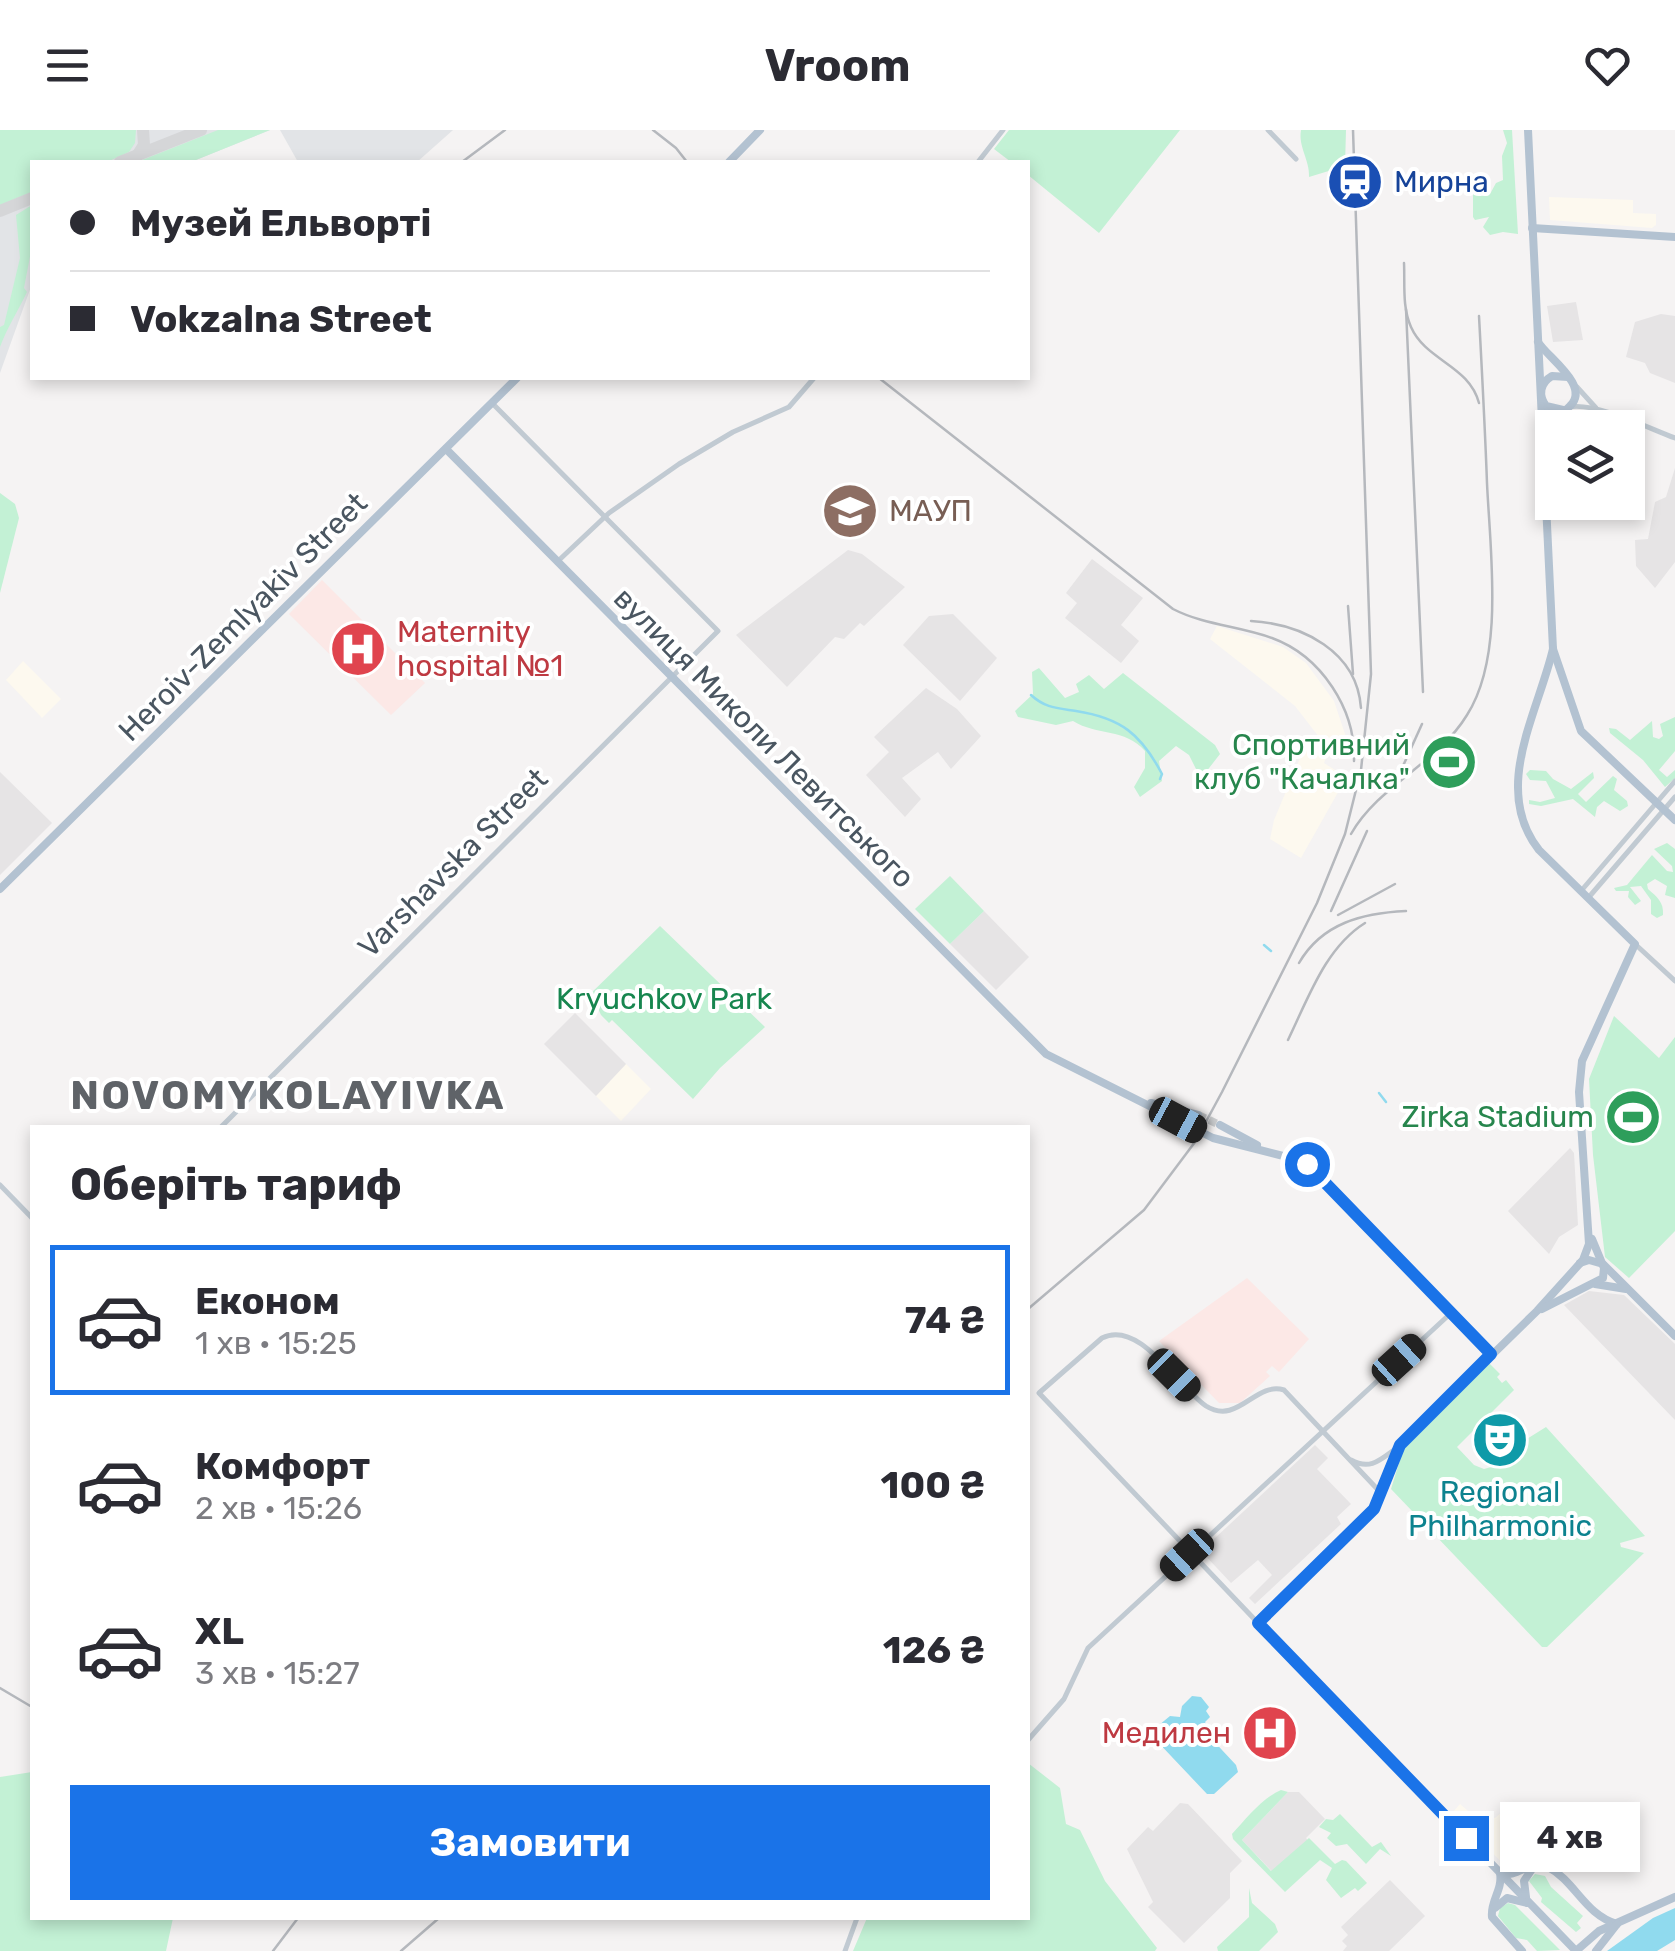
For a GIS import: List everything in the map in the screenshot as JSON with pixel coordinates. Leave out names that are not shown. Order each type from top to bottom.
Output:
[{"type":"main road","points":[[731,160],[760,130]]},
{"type":"main road","points":[[1528,130],[1541,410]]},
{"type":"main road","points":[[1532,228],[1675,237]]},
{"type":"main road","points":[[1536,338],[1572,381],[1576,397],[1567,408],[1550,408],[1540,393]]},
{"type":"main road","points":[[1540,393],[1552,376],[1563,375],[1572,381]]},
{"type":"main road","name":"Heroiv-Zemlyakiv Street","points":[[0,889],[515,380]]},
{"type":"main road","name":"вулиця Миколи Левитського","points":[[446,449],[1050,1057],[1142,1100]]},
{"type":"main road","points":[[1547,520],[1553,649],[1580,729],[1675,820]]},
{"type":"main road","points":[[1553,649],[1523,748],[1517,793],[1524,822],[1534,844],[1635,944],[1582,1061],[1578,1092],[1589,1244],[1577,1267],[1532,1316],[1400,1445],[1374,1509],[1258,1623],[1576,1951],[1594,1934],[1675,1897]]},
{"type":"main road","points":[[1142,1100],[1198,1115]]},
{"type":"main road","points":[[1142,1100],[1213,1138],[1307,1164],[1491,1354]]},
{"type":"main road","points":[[1220,1124],[1270,1152]]},
{"type":"main road","points":[[1588,1220],[1596,1253],[1603,1264],[1675,1336]]},
{"type":"main road","points":[[1577,1267],[1589,1260],[1603,1264]]},
{"type":"main road","points":[[1532,1316],[1559,1298],[1603,1278],[1603,1264]]},
{"type":"main road","points":[[1591,1284],[1630,1291]]},
{"type":"main road","points":[[1500,1873],[1515,1875],[1534,1865],[1552,1870],[1594,1913],[1617,1924]]},
{"type":"main road","points":[[1530,1905],[1523,1884],[1534,1865]]},
{"type":"main road","points":[[1500,1873],[1501,1887],[1491,1910],[1494,1922],[1522,1951]]},
{"type":"main road","points":[[1494,1922],[1494,1909],[1503,1900],[1516,1899],[1530,1905]]},
{"type":"main road","points":[[1594,1913],[1598,1923],[1594,1934]]},
{"type":"main road","points":[[1596,1951],[1617,1924]]},
{"type":"street","points":[[980,160],[1004,130]]},
{"type":"street","points":[[1268,130],[1296,159]]},
{"type":"street","points":[[557,562],[605,515],[702,450],[789,407],[812,380]]},
{"type":"street","points":[[1572,381],[1598,410]]},
{"type":"street","points":[[492,403],[605,515]]},
{"type":"street","points":[[1567,408],[1598,410]]},
{"type":"street","points":[[1645,427],[1675,438]]},
{"type":"street","name":"Varshavska Street","points":[[223,1125],[718,631],[605,515]]},
{"type":"street","points":[[1584,895],[1675,780]]},
{"type":"street","points":[[1584,895],[1675,797]]},
{"type":"street","points":[[1635,944],[1675,981]]},
{"type":"street","points":[[0,1185],[30,1216]]},
{"type":"street","points":[[1030,1738],[1070,1691],[1088,1648],[1451,1313]]},
{"type":"street","points":[[1258,1623],[1038,1393],[1102,1338],[1114,1334],[1136,1339],[1214,1410],[1234,1410],[1270,1388],[1282,1389],[1382,1494]]},
{"type":"street","points":[[1344,1456],[1368,1465],[1400,1445]]},
{"type":"street","points":[[844,1951],[855,1920]]},
{"type":"shaded area","points":[[0,130],[270,130],[196,160],[30,160],[30,290],[0,373]]},
{"type":"shaded area","points":[[280,130],[453,130],[419,160],[297,160]]},
{"type":"shaded area","points":[[1549,197],[1633,200],[1633,213],[1656,214],[1656,225],[1652,228],[1550,220]]},
{"type":"shaded area","points":[[1576,302],[1583,340],[1553,342],[1547,306]]},
{"type":"shaded area","points":[[1661,314],[1675,316],[1675,383],[1650,373],[1645,363],[1626,357],[1635,322]]},
{"type":"shaded area","points":[[1675,468],[1675,562],[1655,588],[1636,566],[1635,540],[1648,539],[1655,502],[1666,497]]},
{"type":"shaded area","points":[[848,550],[862,554],[905,587],[864,626],[860,623],[844,639],[835,637],[787,687],[736,635]]},
{"type":"shaded area","points":[[1092,559],[1143,598],[1121,625],[1139,641],[1121,663],[1065,618],[1077,603],[1066,593]]},
{"type":"shaded area","name":"Maternity hospital №1","points":[[322,580],[425,683],[391,715],[289,614]]},
{"type":"shaded area","points":[[953,614],[997,658],[960,701],[903,645],[929,616]]},
{"type":"shaded area","points":[[1217,626],[1283,647],[1306,663],[1334,701],[1348,743],[1326,746],[1295,706],[1210,639]]},
{"type":"shaded area","points":[[23,661],[61,699],[42,718],[6,680]]},
{"type":"shaded area","points":[[926,688],[957,709],[981,736],[951,769],[938,752],[902,778],[921,799],[905,817],[866,775],[889,752],[874,737]]},
{"type":"shaded area","points":[[1308,739],[1326,758],[1324,763],[1345,780],[1301,858],[1270,839],[1274,820]]},
{"type":"shaded area","points":[[0,772],[52,823],[0,875]]},
{"type":"shaded area","points":[[984,911],[1029,957],[996,990],[950,944]]},
{"type":"shaded area","points":[[575,1013],[626,1064],[596,1096],[544,1044]]},
{"type":"shaded area","points":[[626,1064],[651,1089],[621,1121],[596,1096]]},
{"type":"shaded area","points":[[1570,1148],[1574,1153],[1578,1225],[1559,1237],[1549,1254],[1508,1211]]},
{"type":"shaded area","points":[[1247,1278],[1309,1339],[1279,1372],[1272,1366],[1266,1372],[1270,1376],[1240,1403],[1219,1403],[1159,1341]]},
{"type":"shaded area","points":[[1589,1291],[1624,1295],[1675,1344],[1675,1420],[1564,1305]]},
{"type":"shaded area","points":[[1315,1445],[1328,1458],[1317,1469],[1351,1504],[1337,1517],[1341,1524],[1255,1604],[1249,1598],[1272,1575],[1258,1560],[1231,1583],[1201,1551]]},
{"type":"shaded area","points":[[1288,1792],[1299,1792],[1325,1819],[1306,1838],[1315,1849],[1282,1882],[1242,1840]]},
{"type":"shaded area","points":[[1180,1803],[1188,1804],[1242,1861],[1230,1873],[1230,1898],[1184,1943],[1148,1907],[1153,1902],[1127,1849],[1148,1827],[1153,1831]]},
{"type":"shaded area","points":[[1460,1804],[1476,1818],[1495,1818],[1502,1812],[1539,1849],[1511,1872],[1453,1812]]},
{"type":"shaded area","points":[[1390,1880],[1425,1916],[1389,1951],[1343,1951],[1347,1946],[1342,1941],[1348,1935],[1341,1927]]},
{"type":"green space","points":[[0,130],[136,130],[129,152],[111,160],[30,160],[30,193],[0,205]]},
{"type":"green space","points":[[218,130],[270,130],[196,160],[142,160]]},
{"type":"green space","points":[[1009,130],[1180,130],[1099,233],[1030,177],[1030,160],[1008,160],[994,149]]},
{"type":"green space","points":[[1301,130],[1346,130],[1345,166],[1309,177]]},
{"type":"green space","points":[[1503,130],[1512,130],[1518,234],[1490,235],[1483,227],[1489,217],[1473,217],[1473,194],[1490,194],[1496,183],[1503,180],[1502,156],[1507,143]]},
{"type":"green space","points":[[30,206],[30,256],[24,288],[27,292],[0,347],[0,327],[4,325],[20,258],[16,215]]},
{"type":"green space","points":[[0,493],[15,504],[19,518],[0,593]]},
{"type":"green space","points":[[1039,668],[1065,698],[1079,692],[1076,684],[1089,675],[1104,689],[1123,673],[1215,745],[1220,754],[1206,772],[1198,773],[1189,755],[1176,746],[1159,761],[1162,781],[1140,797],[1134,787],[1145,768],[1145,751],[1137,744],[1073,721],[1056,725],[1018,717],[1015,711],[1033,694],[1032,672]]},
{"type":"green space","points":[[1675,717],[1675,751],[1659,770],[1667,777],[1675,770],[1675,778],[1665,787],[1609,728],[1630,740],[1652,721],[1653,737],[1659,739],[1663,736],[1660,724]]},
{"type":"green space","points":[[1530,770],[1546,771],[1571,789],[1593,772],[1594,778],[1578,794],[1586,802],[1613,776],[1617,779],[1614,790],[1628,806],[1620,811],[1604,801],[1597,807],[1595,817],[1573,799],[1541,806],[1529,804],[1529,800],[1555,798],[1546,781],[1530,780],[1526,774]]},
{"type":"green space","points":[[1667,843],[1675,849],[1675,898],[1665,895],[1667,886],[1655,879],[1647,884],[1662,907],[1663,915],[1657,918],[1651,914],[1651,900],[1641,886],[1630,887],[1641,901],[1635,905],[1628,897],[1629,891],[1614,888],[1627,885],[1652,855],[1673,872],[1672,866],[1654,849]]},
{"type":"green space","points":[[950,876],[984,911],[950,944],[915,909]]},
{"type":"green space","name":"Kryuchkov Park","points":[[660,926],[765,1027],[693,1099],[612,1020],[609,1023],[595,1002],[585,999]]},
{"type":"green space","name":"Zirka Stadium","points":[[1614,1016],[1659,1058],[1675,1037],[1675,1231],[1629,1278],[1605,1257],[1593,1155],[1589,1079]]},
{"type":"green space","points":[[1489,1363],[1500,1374],[1497,1377],[1502,1383],[1506,1380],[1514,1390],[1457,1447],[1474,1465],[1484,1469],[1495,1466],[1546,1427],[1645,1536],[1620,1543],[1621,1547],[1644,1553],[1547,1647],[1542,1647],[1391,1489],[1403,1450]]},
{"type":"green space","points":[[1030,1765],[1060,1788],[1066,1824],[1080,1830],[1105,1881],[1157,1948],[1155,1951],[853,1951],[866,1920],[1030,1920]]},
{"type":"green space","points":[[30,1772],[30,1920],[173,1920],[166,1951],[0,1951],[0,1777]]},
{"type":"green space","points":[[1281,1790],[1288,1792],[1242,1840],[1271,1871],[1309,1838],[1335,1864],[1346,1861],[1367,1883],[1358,1891],[1355,1888],[1341,1898],[1326,1880],[1332,1868],[1320,1860],[1285,1892],[1233,1839],[1232,1834],[1255,1809]]},
{"type":"green space","points":[[1340,1814],[1372,1847],[1381,1842],[1391,1856],[1380,1849],[1366,1864],[1347,1844],[1336,1846],[1327,1838],[1331,1833],[1319,1827],[1326,1819],[1333,1820]]},
{"type":"green space","points":[[1535,1874],[1545,1876],[1551,1887],[1583,1916],[1576,1932],[1541,1902],[1529,1881]]},
{"type":"green space","points":[[1249,1888],[1252,1903],[1275,1924],[1278,1932],[1259,1951],[1218,1951],[1217,1947],[1249,1917]]},
{"type":"green space","points":[[1508,1903],[1515,1905],[1560,1950],[1537,1951],[1527,1940],[1516,1938],[1498,1916],[1500,1908]]},
{"type":"water","points":[[1192,1696],[1201,1697],[1209,1707],[1206,1711],[1210,1717],[1205,1722],[1211,1732],[1208,1735],[1238,1772],[1214,1794],[1207,1794],[1154,1738],[1153,1730],[1170,1716],[1180,1717],[1182,1706]]},
{"type":"water","points":[[1675,1908],[1675,1940],[1657,1951],[1607,1951],[1653,1918]]},
{"type":"waterway","points":[[1031,695],[1046,705],[1092,714],[1128,730],[1154,760],[1162,774],[1160,779]]},
{"type":"waterway","points":[[1264,945],[1271,951]]},
{"type":"waterway","points":[[1379,1093],[1386,1102]]},
{"type":"taxiway","points":[[137,156],[144,145],[143,130]]},
{"type":"taxiway","points":[[125,160],[201,130]]},
{"type":"taxiway","points":[[0,211],[30,199]]},
{"type":"tunnel","points":[[1198,1115],[1220,1125]]},
{"type":"railway","points":[[465,160],[505,130]]},
{"type":"railway","points":[[653,130],[685,160]]},
{"type":"railway","points":[[1030,1307],[1144,1210],[1195,1142],[1317,903],[1345,834],[1361,770],[1371,674],[1353,130]]},
{"type":"railway","points":[[1404,263],[1405,303],[1411,327],[1427,348],[1466,380],[1479,403]]},
{"type":"railway","points":[[1406,309],[1423,692]]},
{"type":"railway","points":[[1351,834],[1377,801],[1455,732],[1479,691],[1487,663],[1492,571],[1479,316]]},
{"type":"railway","points":[[882,380],[1173,609],[1272,638],[1306,658],[1320,671],[1342,704],[1349,722],[1354,761]]},
{"type":"railway","points":[[1348,606],[1353,674]]},
{"type":"railway","points":[[1251,621],[1289,628],[1324,644],[1349,671],[1361,708]]},
{"type":"railway","points":[[1398,777],[1422,724]]},
{"type":"railway","points":[[1331,911],[1367,831]]},
{"type":"railway","points":[[1338,915],[1395,884]]},
{"type":"railway","points":[[1299,963],[1308,949],[1332,929],[1374,914],[1406,911]]},
{"type":"railway","points":[[1288,1040],[1328,960],[1365,923]]},
{"type":"railway","points":[[0,1688],[30,1706]]},
{"type":"railway","points":[[273,1951],[296,1920]]},
{"type":"railway","points":[[401,1951],[437,1920]]},
{"type":"place","name":"Мирна","points":[[1355,182]]},
{"type":"place","name":"МАУП","points":[[850,511]]},
{"type":"place","name":"Maternity hospital №1","points":[[358,649]]},
{"type":"place","name":"Спортивний клуб \"Качалка\"","points":[[1449,762]]},
{"type":"place","name":"Zirka Stadium","points":[[1633,1117]]},
{"type":"place","name":"Regional Philharmonic","points":[[1500,1440]]},
{"type":"place","name":"Медилен","points":[[1270,1733]]},
{"type":"district","name":"NOVOMYKOLAYIVKA","points":[[288,1095]]},
{"type":"route","points":[[1307,1164],[1491,1354],[1400,1445],[1374,1509],[1258,1623],[1466,1838]]}]
